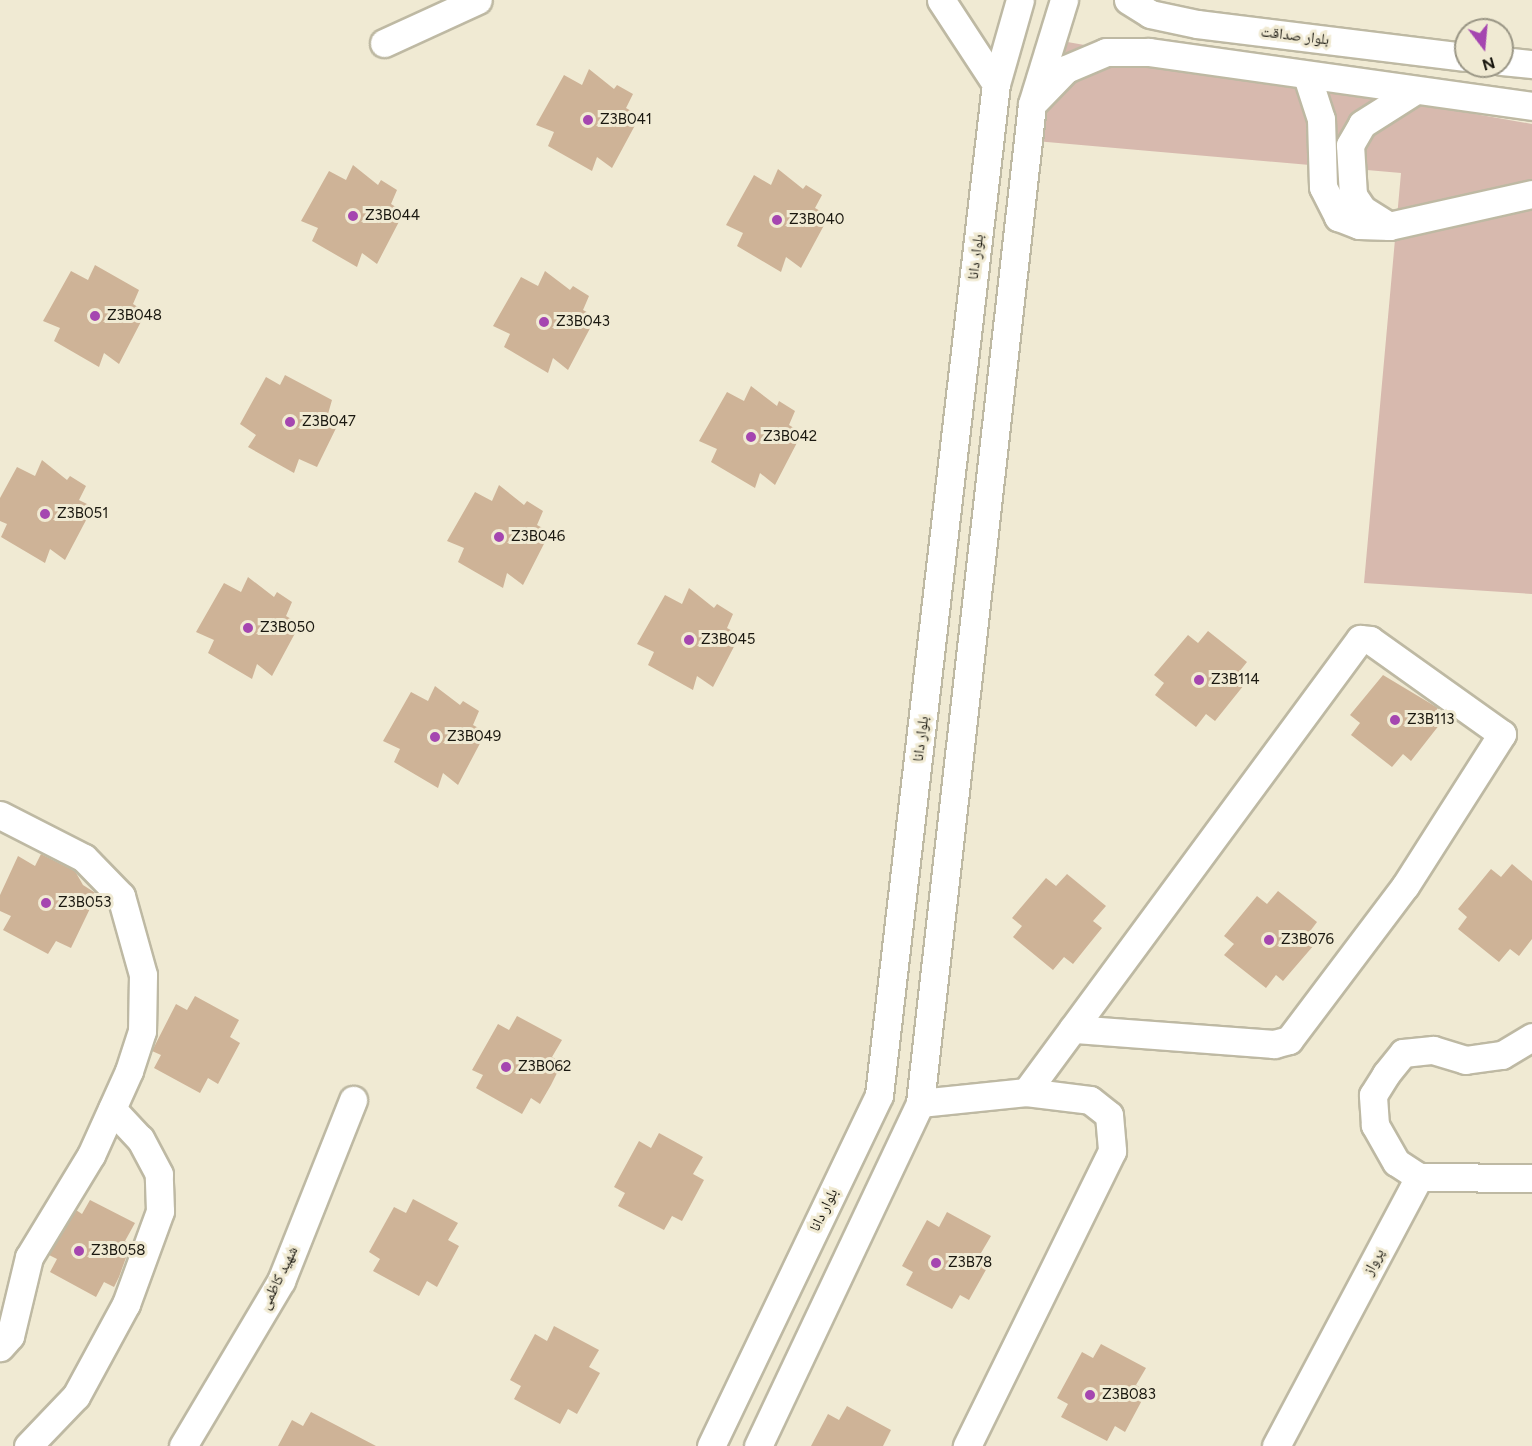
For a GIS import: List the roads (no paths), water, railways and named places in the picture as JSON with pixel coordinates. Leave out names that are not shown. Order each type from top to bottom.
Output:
[{"type":"street","points":[[384,43],[478,0]]},
{"type":"street","points":[[941,0],[996,84]]},
{"type":"street","name":"بلوار دانا","points":[[711,1446],[879,1095],[996,84],[1020,0]]},
{"type":"street","points":[[758,1446],[920,1103],[1032,104],[1064,0]]},
{"type":"street","name":"بلوار صداقت","points":[[1128,0],[1150,14],[1198,12],[1454,55]]},
{"type":"street","points":[[1197,58],[1198,12]]},
{"type":"street","points":[[1032,104],[1066,69],[1106,52],[1197,58],[1307,76],[1532,106]]},
{"type":"street","points":[[1514,62],[1532,64]]},
{"type":"street","points":[[1307,76],[1321,119],[1328,202],[1338,217],[1359,225],[1389,226],[1532,194]]},
{"type":"street","points":[[1389,226],[1363,210],[1353,195],[1350,145],[1362,124],[1414,91]]},
{"type":"street","points":[[1026,1092],[1360,639],[1370,640],[1502,734],[1404,885],[1289,1040],[1274,1044],[1073,1029]]},
{"type":"street","points":[[0,814],[84,858],[121,896],[143,975],[142,1031],[112,1109],[91,1155],[28,1257],[10,1336],[0,1347]]},
{"type":"street","points":[[1527,1170],[1419,1177],[1396,1162],[1375,1125],[1373,1095],[1403,1053],[1433,1050],[1465,1060],[1502,1055],[1532,1037]]},
{"type":"street","points":[[920,1103],[1026,1092],[1090,1100],[1109,1115],[1112,1151],[967,1446]]},
{"type":"street","name":"شهید کاظمی","points":[[183,1446],[281,1281],[353,1100]]},
{"type":"street","points":[[28,1446],[76,1396],[126,1304],[160,1210],[159,1173],[140,1139],[112,1109]]},
{"type":"street","name":"پرواز","points":[[1276,1446],[1419,1177]]},
{"type":"place","name":"Z3B041","points":[[588,120]]},
{"type":"place","name":"Z3B044","points":[[353,216]]},
{"type":"place","name":"Z3B040","points":[[777,220]]},
{"type":"place","name":"Z3B048","points":[[95,316]]},
{"type":"place","name":"Z3B043","points":[[544,322]]},
{"type":"place","name":"Z3B047","points":[[290,422]]},
{"type":"place","name":"Z3B042","points":[[751,437]]},
{"type":"place","name":"Z3B051","points":[[45,514]]},
{"type":"place","name":"Z3B046","points":[[499,537]]},
{"type":"place","name":"Z3B050","points":[[248,628]]},
{"type":"place","name":"Z3B045","points":[[689,640]]},
{"type":"place","name":"Z3B114","points":[[1199,680]]},
{"type":"place","name":"Z3B113","points":[[1395,720]]},
{"type":"place","name":"Z3B049","points":[[435,737]]},
{"type":"place","name":"Z3B053","points":[[46,903]]},
{"type":"place","name":"Z3B076","points":[[1269,940]]},
{"type":"place","name":"Z3B062","points":[[506,1067]]},
{"type":"place","name":"Z3B058","points":[[79,1251]]},
{"type":"place","name":"Z3B78","points":[[936,1263]]},
{"type":"place","name":"Z3B083","points":[[1090,1395]]}]
